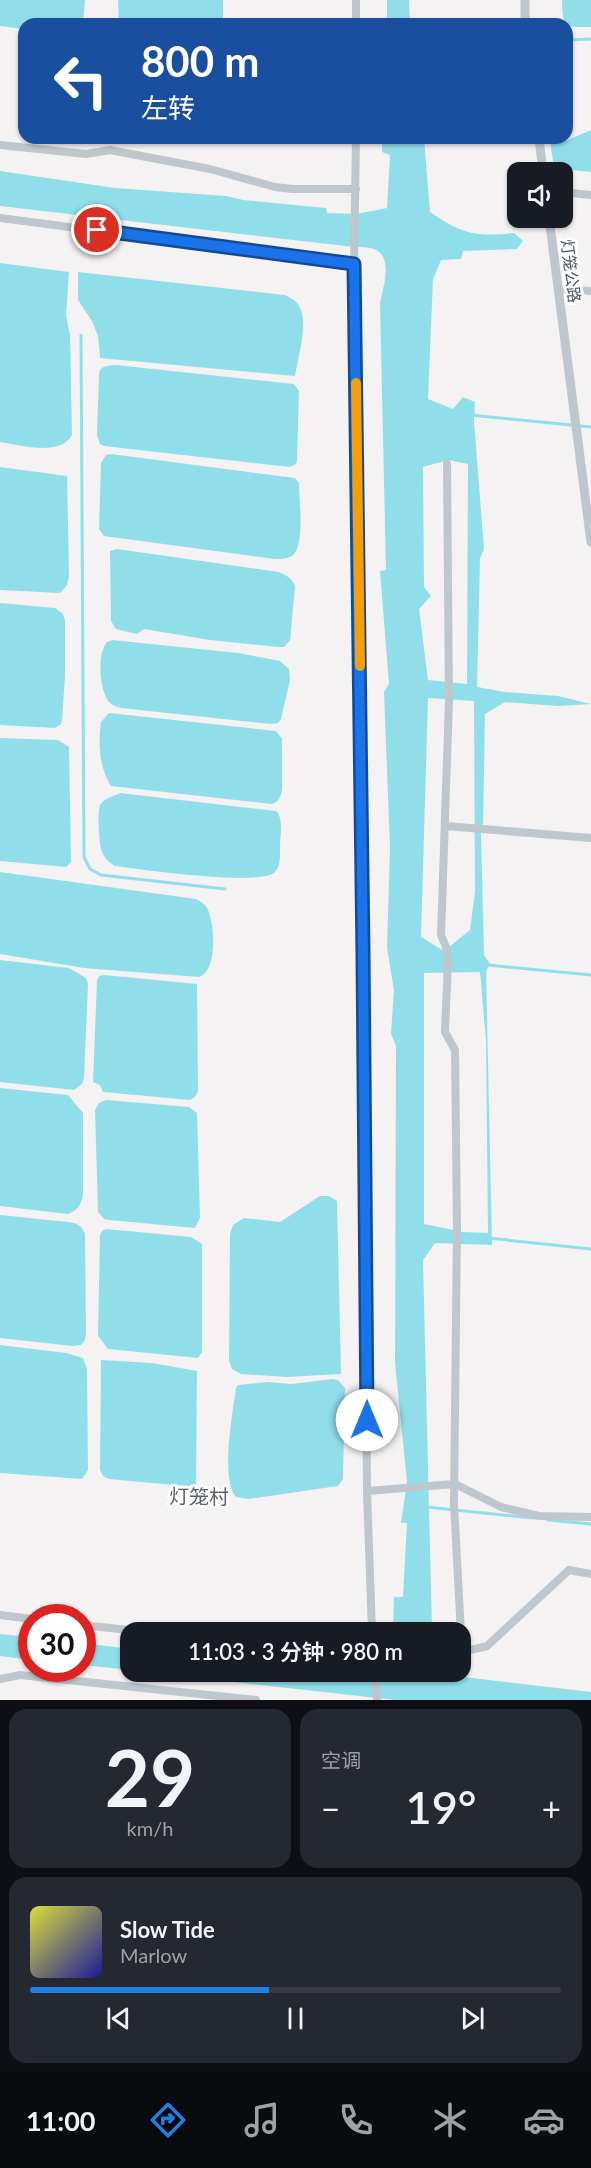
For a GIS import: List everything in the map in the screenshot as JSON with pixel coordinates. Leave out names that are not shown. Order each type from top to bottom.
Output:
[{"type":"street","points":[[356,0],[356,18]]},
{"type":"street","points":[[525,0],[525,18]]},
{"type":"street","points":[[356,144],[354,264],[364,966],[367,1491],[372,1622]]},
{"type":"street","points":[[540,144],[542,162]]},
{"type":"street","points":[[0,145],[86,154],[110,150],[210,169],[275,187],[356,189]]},
{"type":"street","points":[[573,193],[591,195]]},
{"type":"street","points":[[0,218],[354,264]]},
{"type":"street","name":"灯笼公路","points":[[550,228],[591,542]]},
{"type":"street","points":[[558,289],[591,291]]},
{"type":"street","points":[[447,464],[449,701],[441,935],[447,947],[448,961],[445,1032],[455,1050],[457,1247],[454,1504],[462,1652],[487,1646],[569,1570],[591,1574]]},
{"type":"street","points":[[446,826],[591,838]]},
{"type":"street","points":[[367,1491],[455,1484],[501,1507],[539,1516],[591,1517]]},
{"type":"street","points":[[0,1615],[18,1617]]},
{"type":"street","points":[[96,1626],[120,1629]]},
{"type":"street","points":[[0,1679],[20,1676],[256,1700]]},
{"type":"street","points":[[375,1682],[377,1700]]},
{"type":"water","points":[[0,0],[85,0],[84,18],[18,18],[18,28],[0,26]]},
{"type":"water","points":[[118,0],[223,0],[223,18],[119,18]]},
{"type":"water","points":[[387,0],[409,0],[410,18],[387,18]]},
{"type":"water","points":[[562,0],[591,0],[591,27],[573,27],[573,18],[563,18]]},
{"type":"water","points":[[591,130],[591,172],[573,170],[573,162],[553,162],[550,144],[573,144],[573,138]]},
{"type":"water","points":[[382,144],[424,144],[430,212],[451,225],[469,232],[514,233],[523,241],[517,249],[463,251],[461,259],[441,260],[433,279],[428,399],[453,409],[463,397],[475,402],[474,421],[484,549],[480,558],[477,687],[505,692],[558,696],[591,704],[558,706],[505,702],[485,714],[481,833],[484,955],[490,964],[486,971],[492,1245],[435,1243],[423,1260],[432,1622],[393,1622],[394,1597],[403,1597],[407,1523],[401,1523],[407,1482],[395,1363],[396,1046],[391,1034],[394,990],[387,948],[390,847],[384,692],[389,684],[380,571],[386,570],[380,303],[386,273],[384,259],[380,253],[367,247],[0,206],[0,171],[115,188],[226,196],[243,200],[326,208],[327,213],[356,214],[387,208],[390,155],[382,152]],"holes":[[[448,460],[468,464],[467,684],[428,680],[419,609],[431,596],[424,587],[423,467]],[[428,698],[474,701],[475,892],[470,930],[444,951],[421,937]],[[480,972],[486,1040],[488,1233],[463,1232],[424,1224],[424,973]]]},
{"type":"water","points":[[0,263],[69,272],[66,316],[70,335],[72,435],[58,446],[39,448],[0,442]]},
{"type":"water","points":[[78,272],[285,295],[298,304],[303,321],[295,376],[100,358],[98,336],[92,321],[78,300]]},
{"type":"water","points":[[116,365],[294,384],[299,391],[296,464],[290,467],[100,444],[97,435],[99,374],[103,367]]},
{"type":"water","points":[[106,455],[295,478],[299,483],[300,510],[297,550],[289,557],[275,559],[104,536],[99,529],[101,463]]},
{"type":"water","points":[[0,467],[67,476],[69,577],[67,585],[60,593],[0,590]]},
{"type":"water","points":[[117,549],[279,572],[291,579],[295,586],[290,640],[284,647],[279,647],[210,640],[144,629],[137,634],[116,629],[111,621],[110,551]]},
{"type":"water","points":[[0,603],[55,608],[63,614],[65,620],[65,676],[62,720],[61,724],[55,728],[0,725]]},
{"type":"water","points":[[112,640],[238,653],[280,661],[289,669],[290,680],[281,719],[278,723],[271,724],[114,706],[109,702],[103,689],[100,672],[104,647]]},
{"type":"water","points":[[109,713],[276,731],[282,739],[281,794],[272,804],[111,786],[104,771],[100,747],[101,722]]},
{"type":"water","points":[[0,738],[58,740],[69,747],[71,862],[66,867],[0,861]]},
{"type":"water","points":[[120,793],[276,811],[281,827],[278,867],[275,872],[265,876],[247,878],[172,873],[115,866],[104,857],[102,852],[99,814],[101,803]]},
{"type":"water","points":[[0,872],[196,899],[207,908],[212,924],[213,946],[209,966],[199,977],[84,968],[0,954]]},
{"type":"water","points":[[0,960],[69,968],[86,978],[88,984],[84,1078],[82,1084],[74,1090],[0,1082]]},
{"type":"water","points":[[99,976],[197,984],[198,1091],[195,1097],[190,1100],[103,1092],[100,1085],[93,1082],[97,981]]},
{"type":"water","points":[[0,1088],[68,1095],[83,1113],[83,1195],[74,1211],[68,1214],[0,1206]]},
{"type":"water","points":[[106,1100],[189,1107],[197,1113],[200,1218],[195,1228],[109,1220],[104,1219],[98,1212],[95,1110],[99,1103]]},
{"type":"water","points":[[320,1196],[329,1196],[337,1201],[341,1374],[287,1377],[241,1374],[232,1369],[229,1361],[230,1234],[233,1225],[244,1218],[280,1222]]},
{"type":"water","points":[[0,1215],[71,1222],[82,1228],[85,1234],[86,1333],[81,1345],[0,1338]]},
{"type":"water","points":[[106,1229],[191,1237],[202,1244],[202,1352],[198,1358],[108,1349],[98,1336],[100,1235]]},
{"type":"water","points":[[0,1345],[66,1353],[83,1358],[87,1369],[88,1470],[82,1479],[0,1473]]},
{"type":"water","points":[[101,1360],[152,1363],[197,1371],[196,1487],[109,1479],[103,1476],[100,1470]]},
{"type":"water","points":[[338,1380],[345,1388],[343,1479],[338,1486],[248,1499],[236,1497],[231,1488],[228,1461],[232,1412],[238,1385],[268,1382],[291,1384]]},
{"type":"water","points":[[0,1634],[18,1636],[18,1658],[0,1656]]},
{"type":"water","points":[[96,1645],[120,1648],[120,1669],[96,1666]]},
{"type":"water","points":[[471,1678],[591,1692],[591,1700],[395,1700],[234,1682],[471,1682]]},
{"type":"waterway","points":[[573,40],[591,39]]},
{"type":"waterway","points":[[81,335],[84,857],[90,869],[101,875],[225,889]]},
{"type":"waterway","points":[[470,415],[591,427]]},
{"type":"waterway","points":[[488,965],[591,975]]},
{"type":"waterway","points":[[488,1238],[591,1249]]},
{"type":"waterway","points":[[426,1507],[533,1518]]},
{"type":"waterway","points":[[548,1520],[591,1524]]},
{"type":"slow traffic","points":[[356,383],[360,666]]},
{"type":"district","name":"灯笼村","points":[[199,1497]]},
{"type":"route","points":[[97,230],[354,264],[367,1420]]}]
